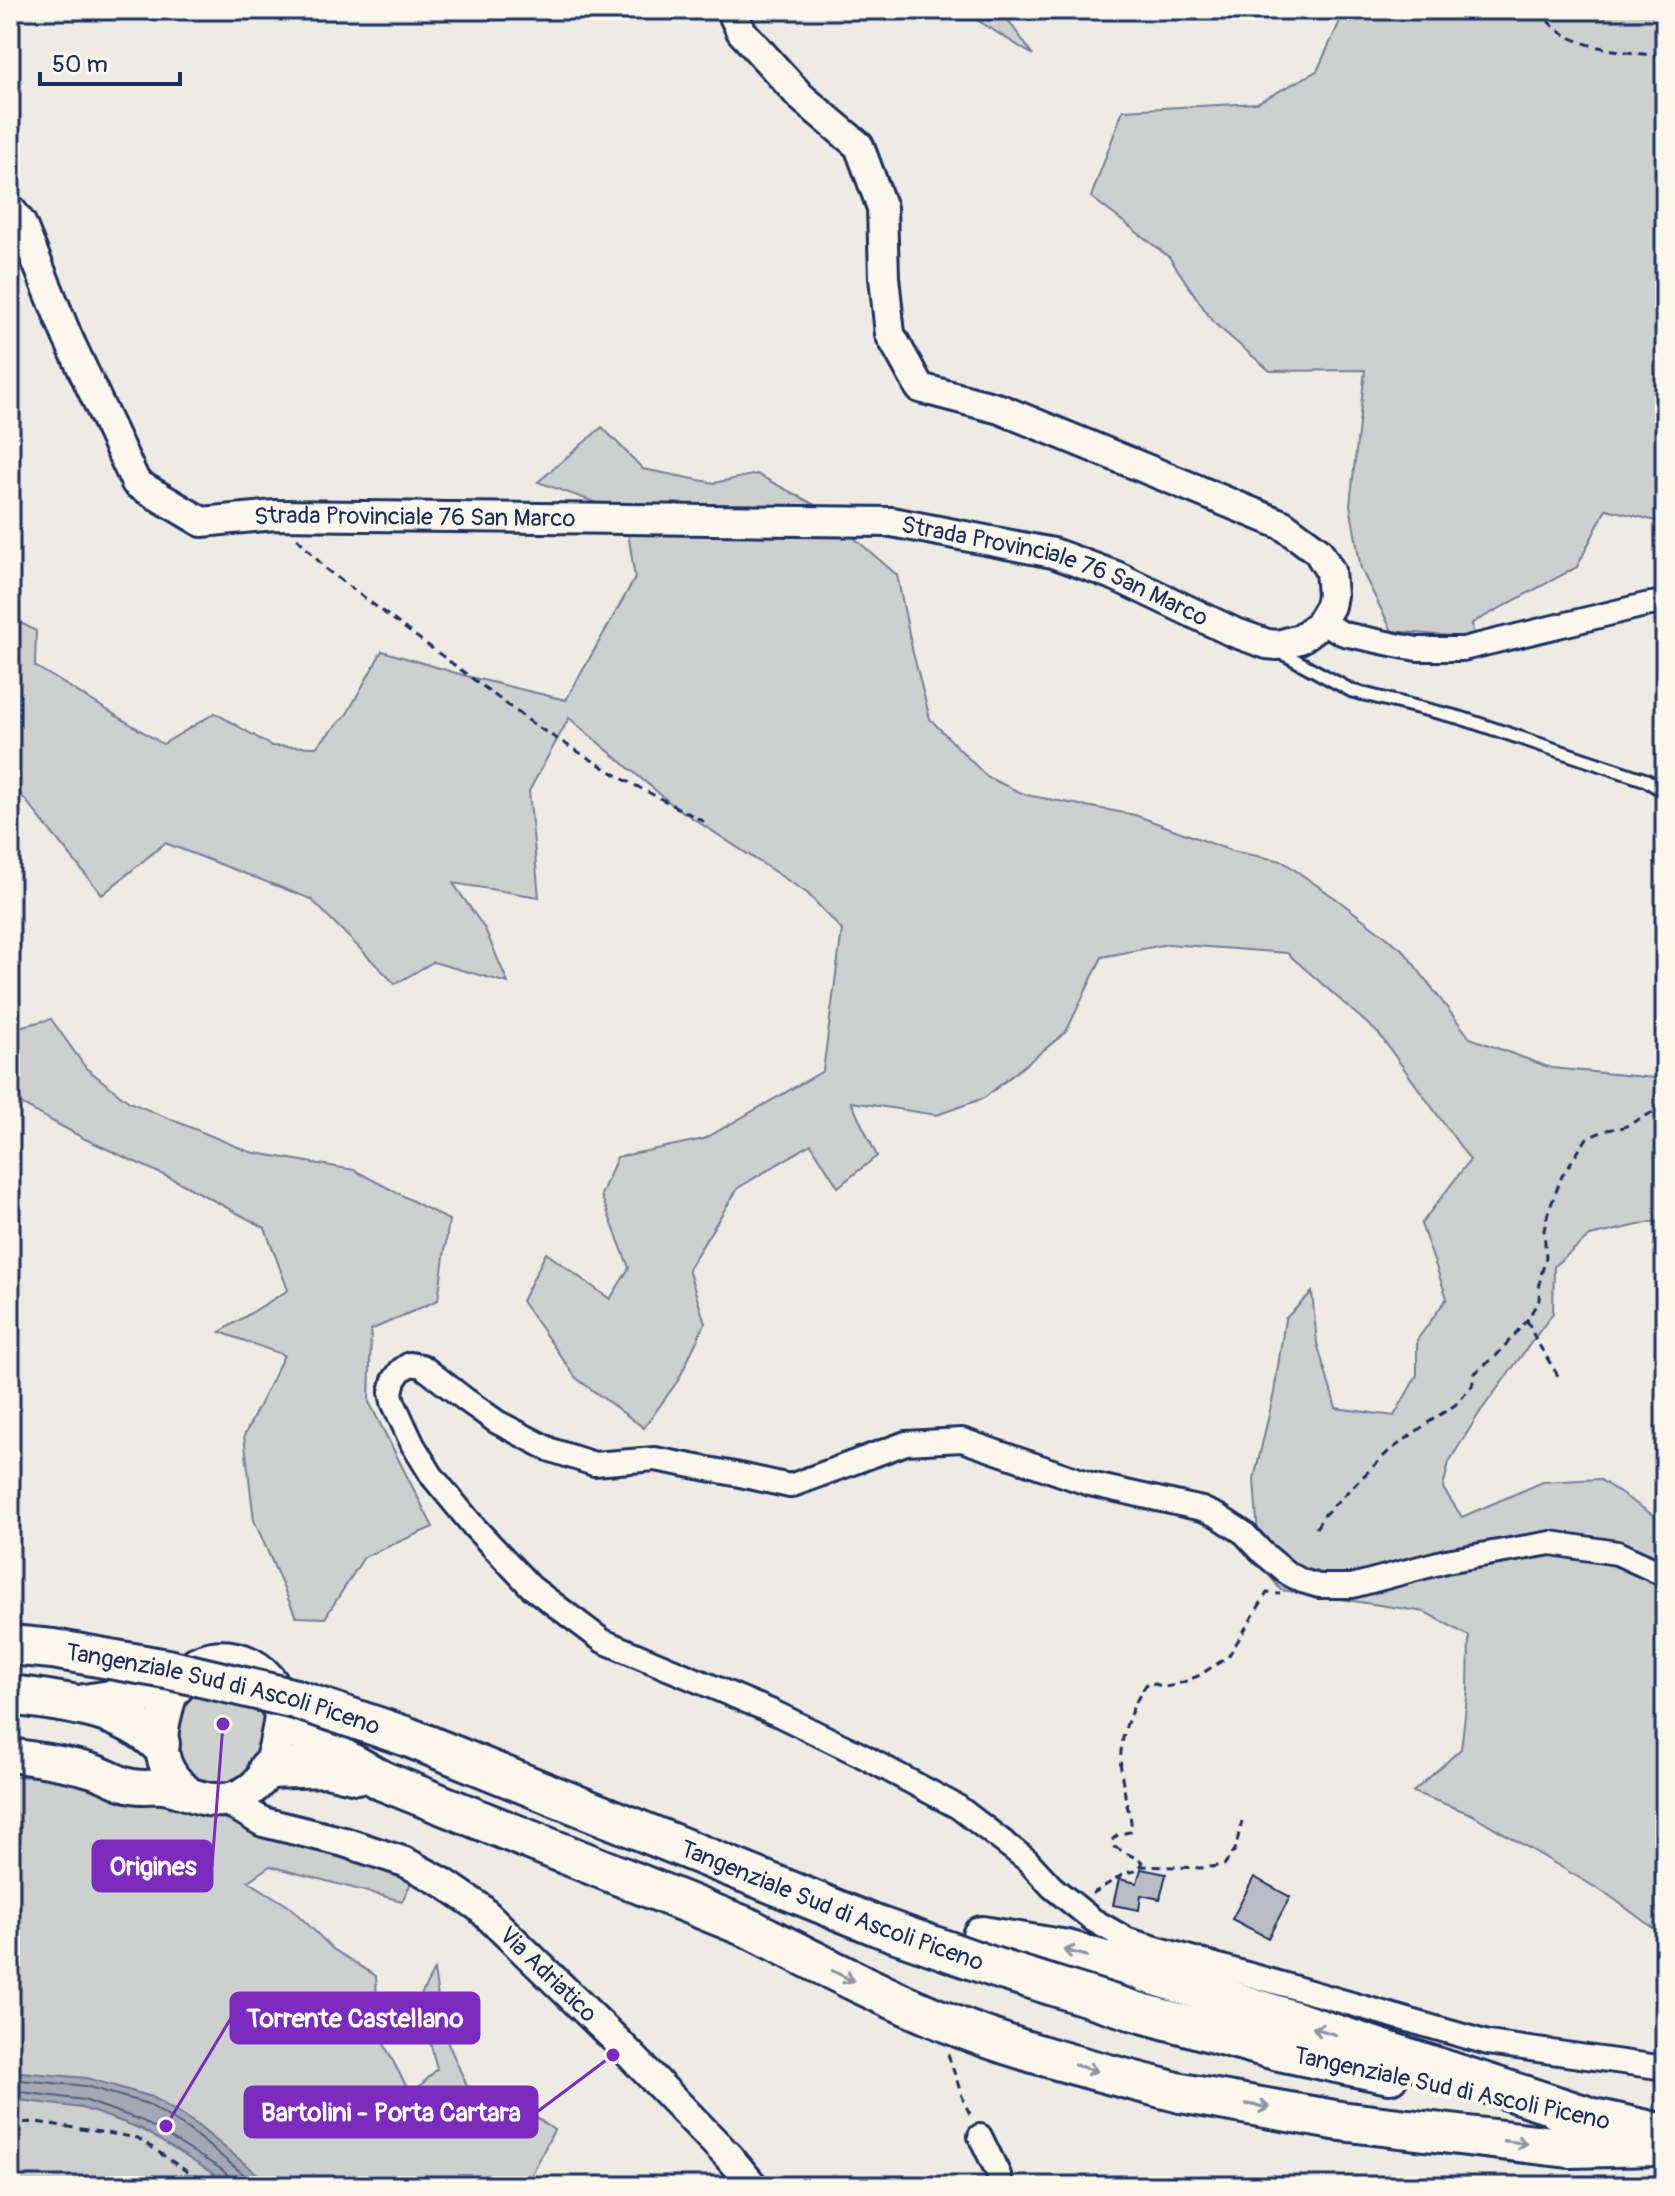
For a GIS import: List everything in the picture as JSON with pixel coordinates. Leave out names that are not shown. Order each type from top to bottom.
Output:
[{"type":"highway","name":"Tangenziale Sud di Ascoli Piceno","points":[[10,1645],[53,1649],[167,1669],[295,1699],[408,1737],[877,1926],[996,1968],[1131,2010],[1279,2051],[1665,2134]]},
{"type":"highway","points":[[10,1695],[81,1704],[125,1698],[175,1685]]},
{"type":"highway","points":[[81,1704],[147,1731],[160,1744]]},
{"type":"highway","points":[[280,1705],[308,1739],[383,1781],[749,1928],[876,1992],[955,2026],[1081,2067],[1181,2093],[1340,2121],[1569,2148],[1665,2146]]},
{"type":"highway","points":[[264,1775],[327,1767],[383,1781]]},
{"type":"highway","points":[[749,1928],[789,1934],[982,1936],[1067,1950],[1584,2115]]},
{"type":"main road","points":[[187,1792],[168,1773],[163,1761],[160,1744],[168,1701],[186,1671],[198,1663],[223,1657],[237,1658],[261,1670],[277,1692],[280,1705],[278,1732],[264,1775],[251,1790],[226,1800]]},
{"type":"main road","name":"Via Adriatico","points":[[96,1772],[146,1764],[160,1744]]},
{"type":"main road","name":"Via Adriatico","points":[[10,1755],[96,1772],[128,1786],[162,1786],[200,1798],[226,1800]]},
{"type":"street","points":[[731,10],[741,31],[801,97],[859,146],[882,208],[890,334],[920,388],[1000,409],[1283,525],[1318,551],[1330,571],[1332,595],[1321,622],[1310,633],[1290,643],[1267,644]]},
{"type":"street","name":"Strada Provinciale 76 San Marco","points":[[10,209],[21,223],[67,336],[136,483],[202,522],[275,515],[892,522],[1053,553],[1116,576],[1233,632],[1267,644]]},
{"type":"street","points":[[1321,622],[1344,634],[1417,649],[1463,649],[1665,602]]},
{"type":"street","points":[[1665,1575],[1617,1553],[1551,1543],[1446,1561],[1352,1586],[1319,1586],[1287,1573],[1244,1533],[1202,1509],[1090,1484],[962,1440],[906,1443],[790,1486],[655,1459],[594,1464],[551,1450],[497,1422],[422,1366],[410,1364],[401,1370],[391,1392],[396,1411],[432,1476],[475,1528],[531,1587],[603,1641],[789,1720],[958,1807],[1027,1860],[1052,1887],[1093,1920],[1128,1940],[1488,2043],[1665,2068]]},
{"type":"street","name":"Via Adriatico","points":[[264,1775],[260,1789],[263,1799],[275,1813],[297,1829]]},
{"type":"street","name":"Via Adriatico","points":[[226,1800],[263,1822],[344,1842],[405,1862],[479,1907],[616,2040],[753,2186]]},
{"type":"street","points":[[980,2136],[999,2175],[999,2186]]},
{"type":"lane","points":[[1267,644],[1352,691],[1461,718],[1646,780],[1665,792]]},
{"type":"path","points":[[1540,10],[1547,24],[1582,43],[1665,57]]},
{"type":"path","points":[[275,515],[327,570],[536,726],[623,779],[705,822]]},
{"type":"path","points":[[1316,1528],[1325,1514],[1388,1452],[1455,1405],[1472,1386],[1475,1373],[1496,1356],[1527,1320],[1539,1300],[1546,1257],[1544,1230],[1548,1213],[1562,1176],[1587,1138],[1624,1127],[1665,1106]]},
{"type":"path","points":[[1527,1320],[1560,1379]]},
{"type":"path","points":[[1086,1896],[1125,1873],[1135,1871],[1142,1862],[1115,1847],[1113,1842],[1119,1834],[1130,1832],[1132,1823],[1121,1761],[1125,1730],[1141,1692],[1148,1682],[1165,1687],[1176,1685],[1198,1676],[1228,1657],[1267,1593],[1283,1594]]},
{"type":"path","points":[[1140,1866],[1205,1868],[1224,1865],[1235,1850],[1242,1821]]},
{"type":"path","points":[[10,2123],[37,2122],[138,2138],[208,2186]]},
{"type":"shaded area","points":[[961,10],[1001,10],[1033,55]]},
{"type":"shaded area","points":[[1330,10],[1665,10],[1665,523],[1606,509],[1577,567],[1472,623],[1474,638],[1392,631],[1361,569],[1350,505],[1365,370],[1270,371],[1213,322],[1169,257],[1091,197],[1123,110],[1257,103],[1317,71],[1342,17]]},
{"type":"shaded area","points":[[602,427],[643,469],[714,483],[757,474],[817,506],[897,575],[930,719],[987,777],[1026,795],[1135,815],[1232,851],[1282,861],[1403,950],[1470,1038],[1551,1068],[1665,1079],[1665,1222],[1656,1221],[1590,1236],[1554,1266],[1553,1313],[1480,1412],[1449,1462],[1443,1488],[1462,1517],[1543,1482],[1599,1479],[1665,1523],[1665,1937],[1610,1896],[1471,1814],[1413,1792],[1461,1749],[1468,1689],[1469,1636],[1425,1612],[1281,1590],[1260,1564],[1254,1479],[1274,1393],[1285,1319],[1312,1292],[1317,1343],[1336,1408],[1394,1416],[1417,1375],[1417,1340],[1447,1298],[1421,1224],[1470,1160],[1379,1034],[1287,953],[1168,944],[1102,957],[1066,1032],[984,1098],[937,1115],[851,1102],[877,1156],[838,1187],[811,1144],[738,1188],[688,1269],[705,1323],[679,1379],[644,1428],[576,1378],[522,1301],[546,1253],[610,1299],[629,1268],[601,1195],[617,1157],[704,1139],[823,1071],[842,930],[807,893],[674,806],[569,718],[529,791],[539,897],[453,883],[485,929],[508,983],[433,962],[395,984],[311,899],[165,843],[102,895],[10,781],[10,617],[36,631],[35,666],[163,744],[215,713],[272,746],[316,747],[347,714],[382,651],[466,676],[566,700],[635,578],[625,513],[538,482]]},
{"type":"shaded area","points":[[51,1019],[86,1068],[129,1102],[250,1152],[354,1170],[449,1220],[438,1300],[371,1330],[369,1402],[433,1527],[364,1557],[325,1618],[296,1617],[254,1520],[244,1436],[284,1355],[220,1332],[288,1290],[265,1228],[181,1183],[83,1138],[10,1098],[10,1029]]},
{"type":"shaded area","points":[[183,1692],[268,1698],[264,1752],[237,1785],[204,1786],[178,1766],[173,1726]]},
{"type":"shaded area","points":[[43,1776],[120,1787],[180,1809],[382,1854],[412,1881],[402,1901],[270,1866],[248,1881],[290,1907],[333,1949],[376,1976],[378,2033],[411,2095],[437,2069],[419,1999],[434,1970],[443,2032],[467,2086],[513,2101],[554,2130],[526,2186],[272,2186],[193,2122],[152,2097],[10,2071],[10,1801],[13,1777]]},
{"type":"shaded area","points":[[10,2101],[74,2106],[120,2120],[178,2150],[229,2186],[10,2186]]},
{"type":"water","points":[[10,2071],[87,2078],[152,2097],[193,2122],[272,2186],[229,2186],[140,2128],[82,2108],[10,2101]]},
{"type":"building","points":[[1141,1869],[1166,1874],[1160,1899],[1141,1895],[1139,1910],[1113,1905],[1119,1879],[1137,1883]]},
{"type":"building","points":[[1254,1877],[1290,1897],[1268,1938],[1232,1919]]},
{"type":"place","name":"Origines","points":[[223,1724]]},
{"type":"place","name":"Bartolini - Porta Cartara","points":[[613,2055]]},
{"type":"place","name":"Torrente Castellano","points":[[166,2126]]}]
